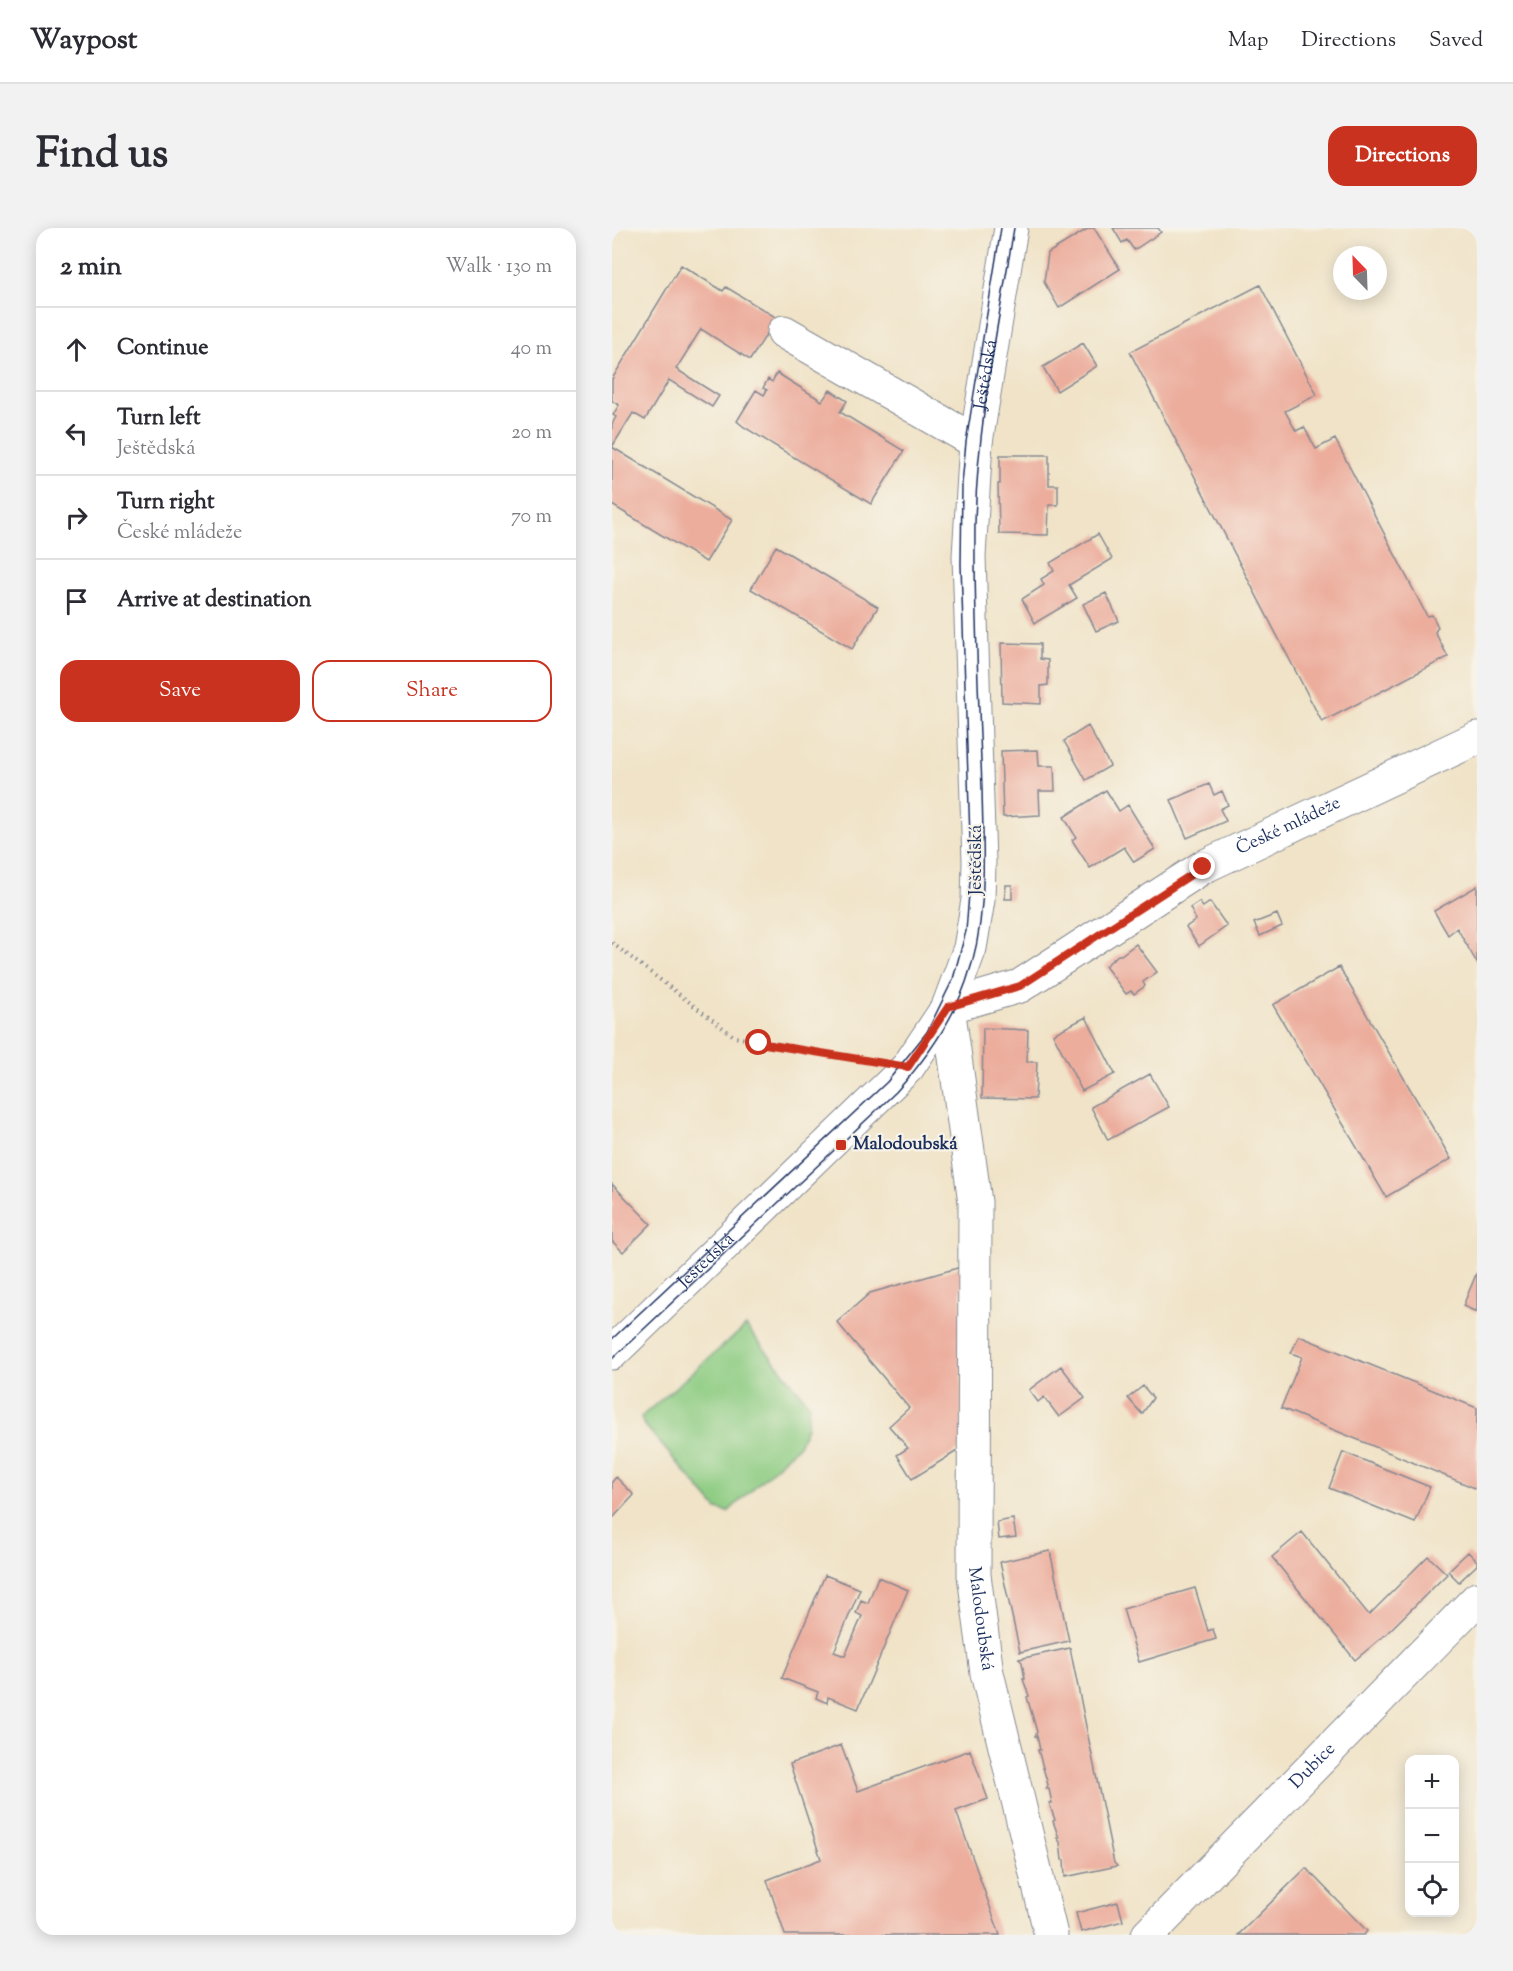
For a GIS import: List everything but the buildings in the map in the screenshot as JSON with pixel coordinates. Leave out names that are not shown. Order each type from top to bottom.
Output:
[{"type":"street","name":"Ještědská","points":[[612,1353],[908,1067],[948,1007],[970,948],[978,900],[969,556],[976,442],[1011,228]]},
{"type":"street","points":[[784,332],[976,442]]},
{"type":"street","name":"České mládeže","points":[[948,1007],[1020,986],[1203,867],[1477,738]]},
{"type":"street","name":"Malodoubská","points":[[948,1007],[975,1202],[974,1575],[987,1673],[1051,1935]]},
{"type":"street","name":"Dubice","points":[[1148,1935],[1477,1599]]},
{"type":"path","points":[[612,943],[735,1037],[908,1067]]},
{"type":"green space","points":[[746,1326],[809,1404],[807,1427],[799,1445],[728,1512],[717,1509],[643,1423],[641,1417]]},
{"type":"tram line","points":[[612,1339],[887,1082],[927,1032],[953,979],[966,931],[971,869],[961,565],[962,484],[966,442],[1001,228]]},
{"type":"tram line","points":[[612,1359],[896,1092],[937,1040],[966,982],[978,934],[983,886],[975,591],[977,488],[989,376],[1014,228]]},
{"type":"place","name":"Malodoubská","points":[[841,1145]]},
{"type":"route","points":[[759,1043],[908,1067],[948,1007],[1020,986],[1203,867]]}]
